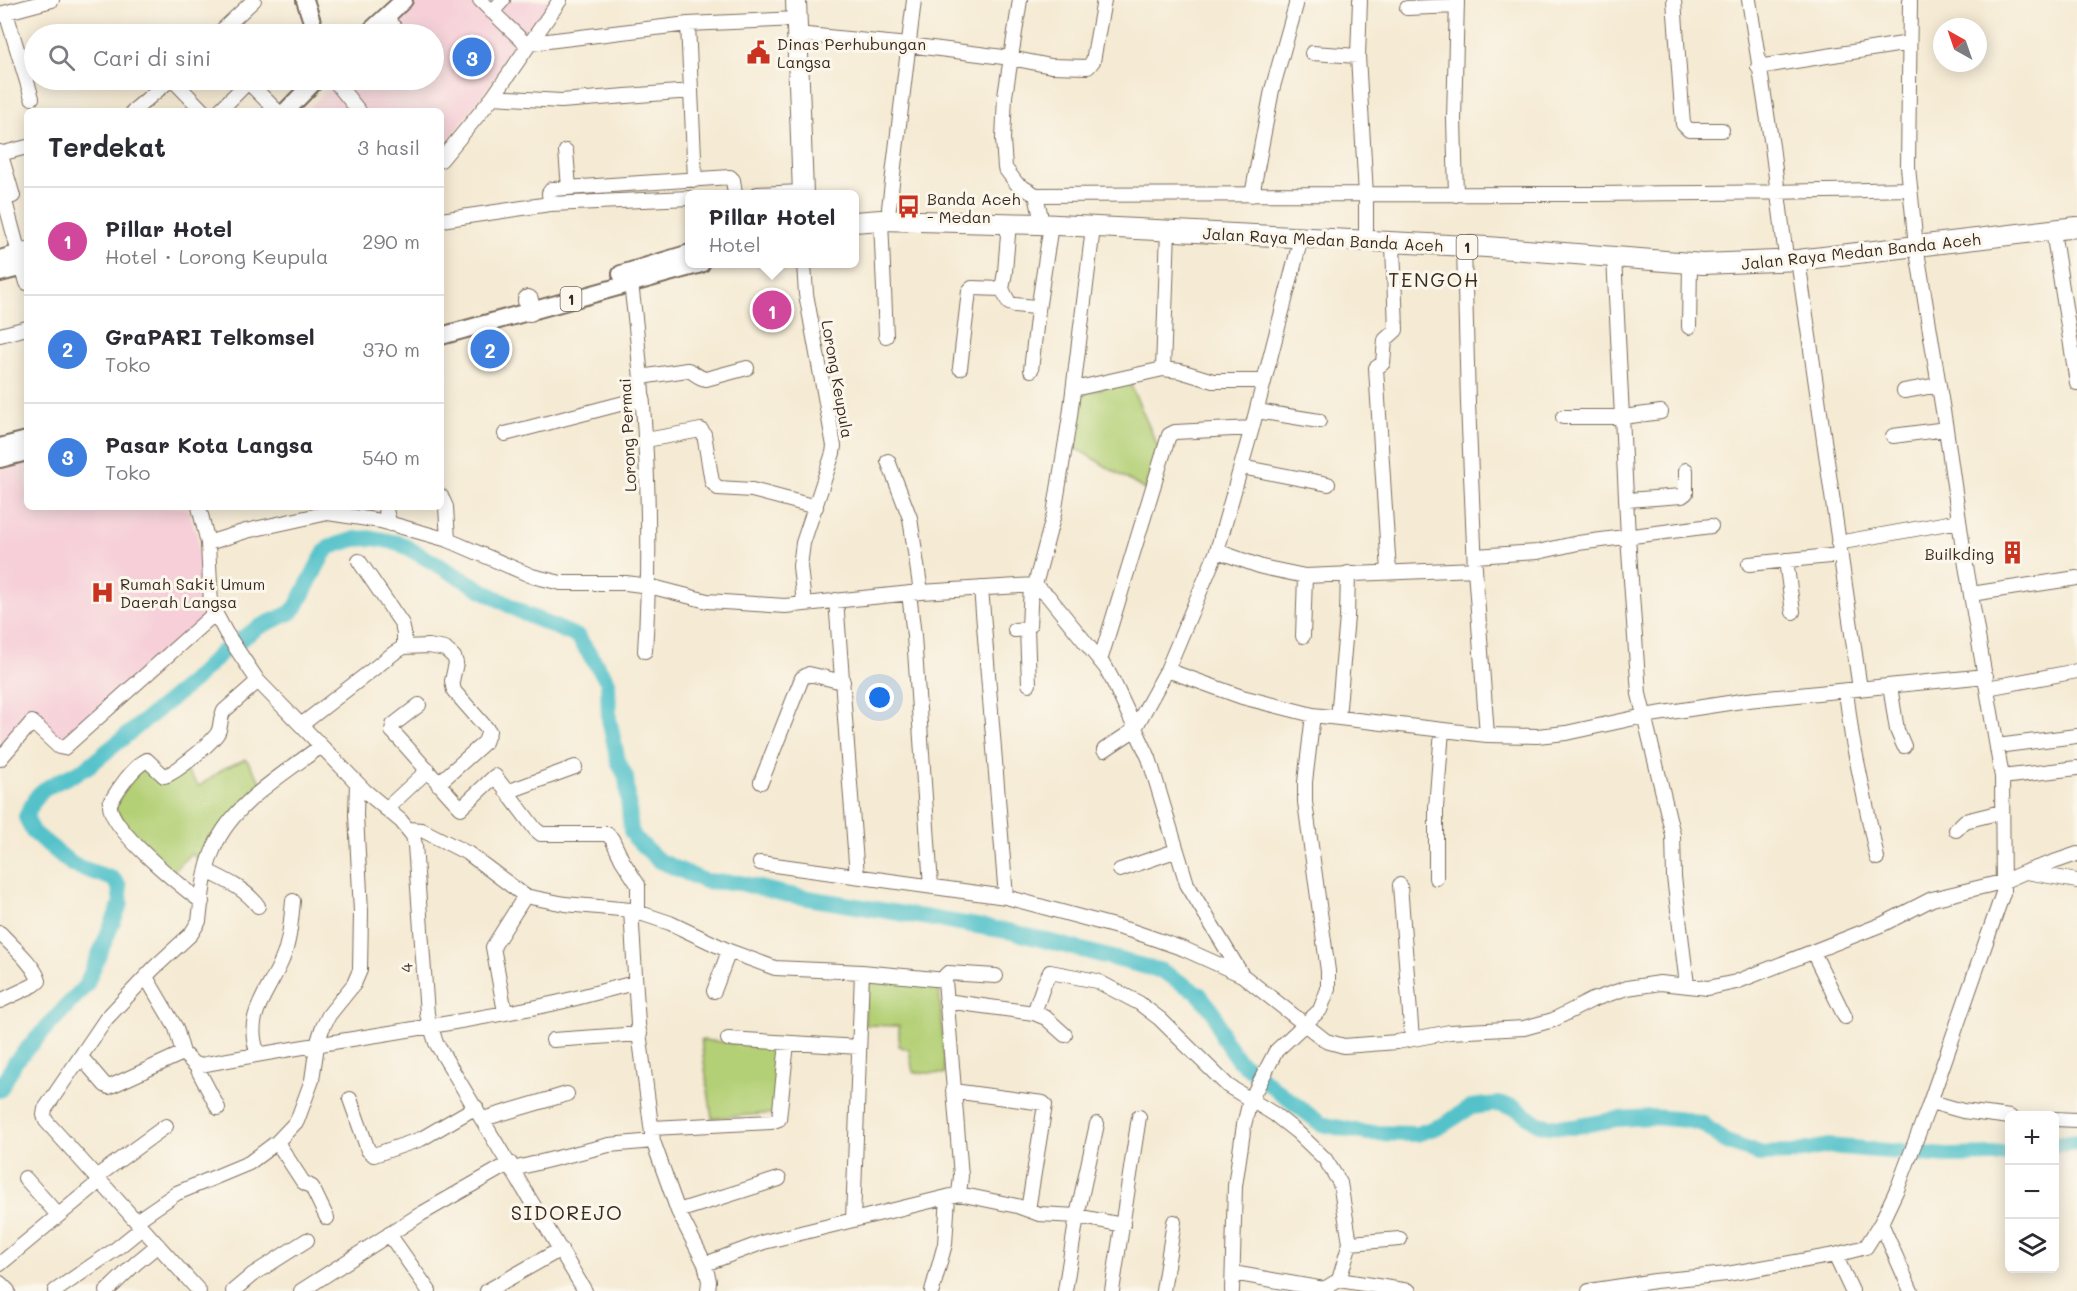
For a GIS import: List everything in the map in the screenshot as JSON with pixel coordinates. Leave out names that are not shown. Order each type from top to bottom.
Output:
[{"type":"highway","points":[[796,18],[802,190]]},
{"type":"highway","name":"Jalan Raya Medan Banda Aceh","points":[[859,209],[885,214],[1009,222],[1041,214],[1093,228],[1168,230],[1464,247],[1487,243],[1803,254]]},
{"type":"highway","name":"Jalan Raya Medan Banda Aceh","points":[[859,221],[885,214],[1041,214],[1366,230],[1614,257],[1690,263],[1735,263],[1968,235],[2077,215]]},
{"type":"highway","name":"Jalan Raya Medan Banda Aceh","points":[[1968,235],[2053,231],[2077,227]]},
{"type":"main road","points":[[305,0],[312,24]]},
{"type":"main road","points":[[314,0],[321,24]]},
{"type":"main road","points":[[378,24],[404,0]]},
{"type":"main road","points":[[288,108],[306,90]]},
{"type":"main road","name":"1","points":[[444,335],[685,256]]},
{"type":"main road","points":[[0,259],[24,261]]},
{"type":"main road","points":[[0,273],[24,261]]},
{"type":"main road","name":"1","points":[[444,325],[631,283],[686,268]]},
{"type":"main road","points":[[0,447],[24,441]]},
{"type":"main road","points":[[0,459],[24,453]]},
{"type":"street","points":[[24,75],[3,14],[52,0]]},
{"type":"street","points":[[229,24],[254,0]]},
{"type":"street","points":[[480,0],[529,44],[688,24],[796,18],[908,45],[1011,58],[1051,66],[1090,66],[1093,61],[1104,0]]},
{"type":"street","points":[[492,12],[503,0]]},
{"type":"street","points":[[444,156],[493,97],[560,0]]},
{"type":"street","points":[[886,336],[885,214],[914,0]]},
{"type":"street","points":[[1020,0],[1005,96],[1003,138],[1005,168],[1041,214],[1038,310],[1031,370]]},
{"type":"street","points":[[1252,195],[1272,90],[1296,0]]},
{"type":"street","points":[[1360,0],[1358,56],[1366,230]]},
{"type":"street","points":[[1674,0],[1683,124],[1689,130],[1722,130]]},
{"type":"street","points":[[1749,0],[1778,193],[1803,254],[1839,549],[1853,690],[1852,737],[1877,858]]},
{"type":"street","points":[[1588,1291],[1655,1281],[1727,1275],[1835,1255],[1866,1246],[1881,1223],[1898,1187],[2003,893],[2002,777],[1959,521],[1909,189],[1910,0]]},
{"type":"street","points":[[1407,8],[1456,3],[1454,119],[1456,195]]},
{"type":"street","points":[[386,17],[392,24]]},
{"type":"street","points":[[688,24],[695,180]]},
{"type":"street","points":[[1758,67],[1909,43]]},
{"type":"street","points":[[1312,53],[1358,56]]},
{"type":"street","points":[[29,90],[32,98]]},
{"type":"street","points":[[139,108],[160,90]]},
{"type":"street","points":[[181,90],[200,108]]},
{"type":"street","points":[[222,108],[239,90]]},
{"type":"street","points":[[256,90],[274,108]]},
{"type":"street","points":[[342,90],[357,108]]},
{"type":"street","points":[[493,97],[561,101],[691,91]]},
{"type":"street","points":[[24,148],[0,153],[24,257]]},
{"type":"street","points":[[566,151],[569,188]]},
{"type":"street","points":[[550,204],[550,190],[569,188],[730,177],[733,180],[734,190]]},
{"type":"street","points":[[0,183],[3,205],[24,258]]},
{"type":"street","points":[[1041,214],[1252,195],[1778,193],[1909,189]]},
{"type":"street","points":[[444,220],[550,204],[685,198]]},
{"type":"street","points":[[1009,222],[1002,289],[1009,303],[1015,306],[1035,307],[1038,310]]},
{"type":"street","points":[[1029,684],[1021,629],[1054,514],[1074,389],[1093,228]]},
{"type":"street","points":[[1163,369],[1168,230]]},
{"type":"street","points":[[2053,231],[2077,383]]},
{"type":"street","points":[[1104,750],[1134,730],[1167,670],[1217,551],[1257,411],[1301,238]]},
{"type":"street","points":[[1389,572],[1376,368],[1383,363],[1385,340],[1396,330],[1393,243]]},
{"type":"street","points":[[1464,247],[1475,562],[1487,735]]},
{"type":"street","points":[[1614,257],[1628,537],[1639,694],[1673,835],[1674,877],[1687,985]]},
{"type":"street","points":[[1689,327],[1690,263]]},
{"type":"street","name":"Lorong Keupula","points":[[804,268],[806,294],[834,446],[800,558],[804,604]]},
{"type":"street","name":"Lorong Permai","points":[[631,283],[646,440],[649,586],[645,651]]},
{"type":"street","points":[[960,368],[970,289],[1002,289]]},
{"type":"street","points":[[0,336],[24,329]]},
{"type":"street","points":[[641,377],[687,370],[706,379],[747,368]]},
{"type":"street","points":[[1074,389],[1163,369],[1180,371],[1212,381],[1263,381]]},
{"type":"street","points":[[1904,391],[1940,385]]},
{"type":"street","points":[[505,434],[643,398]]},
{"type":"street","points":[[1257,411],[1319,421]]},
{"type":"street","points":[[1563,417],[1623,417],[1661,412]]},
{"type":"street","points":[[1100,661],[1169,435],[1175,432],[1252,428]]},
{"type":"street","points":[[1893,436],[1946,429]]},
{"type":"street","points":[[646,440],[701,430],[704,434],[712,482],[718,488],[752,490],[816,507]]},
{"type":"street","points":[[888,461],[910,518],[915,592],[914,636],[931,886]]},
{"type":"street","points":[[1241,467],[1328,484]]},
{"type":"street","points":[[1627,500],[1682,496],[1686,493],[1687,487],[1686,470]]},
{"type":"street","points":[[444,503],[448,540]]},
{"type":"street","points":[[199,510],[208,543],[210,594],[214,614],[226,633],[258,681],[357,783],[402,821],[408,829],[422,830],[469,854],[525,896],[565,904],[635,911],[670,923],[729,951],[775,968],[862,972],[945,980]]},
{"type":"street","points":[[208,543],[331,510],[448,540],[542,579],[561,583],[649,586],[707,601],[785,606],[915,592],[1033,585],[1048,596],[1100,661],[1114,683],[1153,771],[1182,873],[1191,893],[1228,949],[1242,975]]},
{"type":"street","points":[[386,510],[390,524]]},
{"type":"street","points":[[1749,564],[1786,560],[1959,521]]},
{"type":"street","points":[[1217,551],[1262,567],[1305,576],[1389,572],[1475,562],[1578,543],[1711,526]]},
{"type":"street","points":[[1786,560],[1793,612]]},
{"type":"street","points":[[359,561],[402,624],[404,647]]},
{"type":"street","points":[[1338,718],[1347,617],[1348,573]]},
{"type":"street","points":[[1302,636],[1305,576]]},
{"type":"street","points":[[1971,594],[2077,578]]},
{"type":"street","points":[[981,588],[1006,897]]},
{"type":"street","points":[[836,600],[857,876]]},
{"type":"street","points":[[0,759],[32,722],[59,747],[64,748],[214,614]]},
{"type":"street","points":[[301,725],[404,647],[439,647],[451,653],[456,663],[452,681],[453,691],[489,731],[484,742],[438,784]]},
{"type":"street","points":[[1167,670],[1242,698],[1313,715],[1487,735],[1537,736],[1566,734],[1644,716],[1748,700],[1890,686],[1987,682],[2077,671]]},
{"type":"street","points":[[760,782],[802,678],[809,674],[843,682]]},
{"type":"street","points":[[201,902],[152,861],[111,813],[110,802],[134,770],[144,761],[164,776],[184,764],[218,733],[224,711],[258,681]]},
{"type":"street","points":[[1890,686],[1897,730],[1904,746]]},
{"type":"street","points":[[419,705],[391,728],[461,808],[494,776],[497,777],[541,834],[607,834],[638,885],[635,911],[635,983],[653,1135],[678,1211],[705,1264],[709,1281],[708,1291]]},
{"type":"street","points":[[1232,1291],[1235,1186],[1244,1125],[1252,1097],[1276,1051],[1320,1010],[1328,988],[1328,971],[1305,802],[1305,782],[1313,715]]},
{"type":"street","points":[[1436,878],[1436,808],[1442,730]]},
{"type":"street","points":[[1997,746],[2076,736]]},
{"type":"street","points":[[199,1291],[46,1121],[44,1115],[47,1104],[106,1019],[191,934],[199,921],[207,871],[212,850],[218,839],[244,806],[321,746]]},
{"type":"street","points":[[507,792],[575,767]]},
{"type":"street","points":[[2002,777],[2077,768]]},
{"type":"street","points":[[386,808],[428,770]]},
{"type":"street","points":[[55,1291],[116,1249],[139,1224],[177,1193],[242,1167],[259,1157],[297,1121],[312,1080],[318,1045],[329,1016],[354,984],[360,970],[361,912],[356,815],[357,783]]},
{"type":"street","points":[[1956,830],[1965,821],[2001,812]]},
{"type":"street","name":"4","points":[[408,829],[415,845],[422,961],[430,1026],[436,1043],[585,1291]]},
{"type":"street","points":[[1120,870],[1175,851]]},
{"type":"street","points":[[760,863],[1006,897],[1132,931],[1242,975],[1326,1041],[1360,1047],[1450,1032],[1524,1028],[1553,1020],[1592,1000],[1627,988],[1659,984],[1708,988],[1720,986],[1883,924],[1932,899],[2002,882],[2077,854]]},
{"type":"street","points":[[207,871],[229,882],[252,898],[258,906]]},
{"type":"street","points":[[2025,872],[2077,881]]},
{"type":"street","points":[[1400,885],[1412,1039]]},
{"type":"street","points":[[505,1012],[493,947],[525,896]]},
{"type":"street","points":[[258,1054],[252,1034],[255,1015],[283,959],[289,936],[293,901]]},
{"type":"street","points":[[0,933],[37,974],[39,981],[0,1001]]},
{"type":"street","points":[[714,991],[729,951]]},
{"type":"street","points":[[1813,952],[1845,1017]]},
{"type":"street","points":[[853,1220],[862,972]]},
{"type":"street","points":[[1034,1013],[1044,984],[1051,972],[1097,981],[1139,1003],[1160,1019],[1228,1086],[1252,1097],[1298,1132],[1336,1174],[1344,1200],[1350,1243],[1339,1280]]},
{"type":"street","points":[[932,1291],[945,1244],[954,1196],[961,1176],[945,976],[948,973],[996,976]]},
{"type":"street","points":[[0,995],[29,981],[37,974]]},
{"type":"street","points":[[146,977],[176,1028],[183,1053],[196,1066],[218,1108]]},
{"type":"street","points":[[196,1066],[544,1005],[635,983]]},
{"type":"street","points":[[946,1001],[1034,1013],[1046,1018],[1065,1035]]},
{"type":"street","points":[[553,1040],[640,1034]]},
{"type":"street","points":[[728,1039],[859,1047]]},
{"type":"street","points":[[300,1291],[421,1214],[511,1166],[653,1135],[771,1122],[779,1119],[782,1109],[787,1043]]},
{"type":"street","points":[[81,1058],[109,1087],[183,1053]]},
{"type":"street","points":[[953,1091],[1043,1102],[1045,1105],[1028,1209]]},
{"type":"street","points":[[350,1099],[368,1150],[374,1155],[421,1139],[480,1113],[567,1094]]},
{"type":"street","points":[[1929,1105],[2005,1116]]},
{"type":"street","points":[[1112,1291],[1139,1117]]},
{"type":"street","points":[[2059,1119],[2077,1120]]},
{"type":"street","points":[[1065,1291],[1077,1216],[1096,1124]]},
{"type":"street","points":[[0,1264],[98,1179],[166,1126]]},
{"type":"street","points":[[277,1142],[303,1182],[312,1187],[327,1218]]},
{"type":"street","points":[[25,1178],[58,1215]]},
{"type":"street","points":[[678,1211],[779,1179]]},
{"type":"street","points":[[705,1264],[764,1242],[954,1196],[1028,1209],[1039,1214],[1077,1216],[1123,1225]]},
{"type":"street","points":[[1163,1291],[1174,1222]]},
{"type":"street","points":[[1881,1223],[1911,1291]]},
{"type":"street","points":[[389,1234],[429,1291]]},
{"type":"street","points":[[1350,1243],[1400,1239]]},
{"type":"street","points":[[233,1291],[252,1275],[307,1240]]},
{"type":"street","points":[[107,1291],[158,1245]]},
{"type":"street","points":[[487,1291],[561,1250]]},
{"type":"street","points":[[1835,1255],[1852,1291]]},
{"type":"street","points":[[1233,1273],[1324,1289],[1339,1280],[1409,1291]]},
{"type":"street","points":[[0,1283],[8,1291]]},
{"type":"shaded area","points":[[416,0],[553,0],[444,147],[444,108],[309,108],[327,90],[444,90],[444,24],[392,24]]},
{"type":"shaded area","name":"Rumah Sakit Umum Daerah Langsa","points":[[24,461],[24,510],[188,510],[197,533],[205,616],[64,744],[31,717],[0,755],[0,469]]},
{"type":"green space","points":[[1129,381],[1158,447],[1145,490],[1071,445],[1077,395]]},
{"type":"green space","points":[[246,759],[263,785],[204,866],[191,853],[171,874],[131,833],[114,807],[134,775],[147,762],[163,780],[182,767],[199,786],[225,768]]},
{"type":"green space","points":[[865,977],[939,985],[945,1074],[913,1072],[909,1050],[899,1046],[899,1026],[865,1025]]},
{"type":"green space","points":[[701,1040],[781,1047],[776,1113],[712,1118]]},
{"type":"waterway","points":[[0,1090],[15,1062],[86,985],[121,903],[119,886],[113,879],[73,865],[33,832],[26,817],[36,798],[52,785],[90,765],[192,682],[222,652],[259,627],[290,613],[296,607],[324,553],[330,547],[355,539],[373,538],[399,543],[523,613],[578,637],[608,682],[609,719],[618,761],[626,777],[631,831],[635,838],[658,860],[704,881],[740,883],[784,894],[1013,932],[1162,971],[1199,994],[1214,1013],[1223,1038],[1238,1060],[1321,1124],[1366,1133],[1417,1134],[1443,1125],[1471,1107],[1497,1104],[1514,1107],[1539,1124],[1548,1126],[1573,1127],[1617,1119],[1652,1117],[1687,1120],[1703,1124],[1724,1141],[1759,1154],[1793,1153],[1828,1146],[1947,1156],[2005,1154]]},
{"type":"waterway","points":[[2059,1144],[2077,1142]]},
{"type":"place","name":"Dinas Perhubungan Langsa","points":[[759,52]]},
{"type":"place","name":"Pasar Kota Langsa","points":[[472,57]]},
{"type":"place","name":"Banda Aceh - Medan","points":[[909,207]]},
{"type":"place","name":"Pillar Hotel","points":[[772,310]]},
{"type":"place","name":"GraPARI Telkomsel","points":[[490,349]]},
{"type":"place","name":"Builkding","points":[[2012,553]]},
{"type":"place","name":"Rumah Sakit Umum Daerah Langsa","points":[[102,592]]},
{"type":"district","name":"TENGOH","points":[[1434,279]]},
{"type":"district","name":"SIDOREJO","points":[[567,1212]]}]
